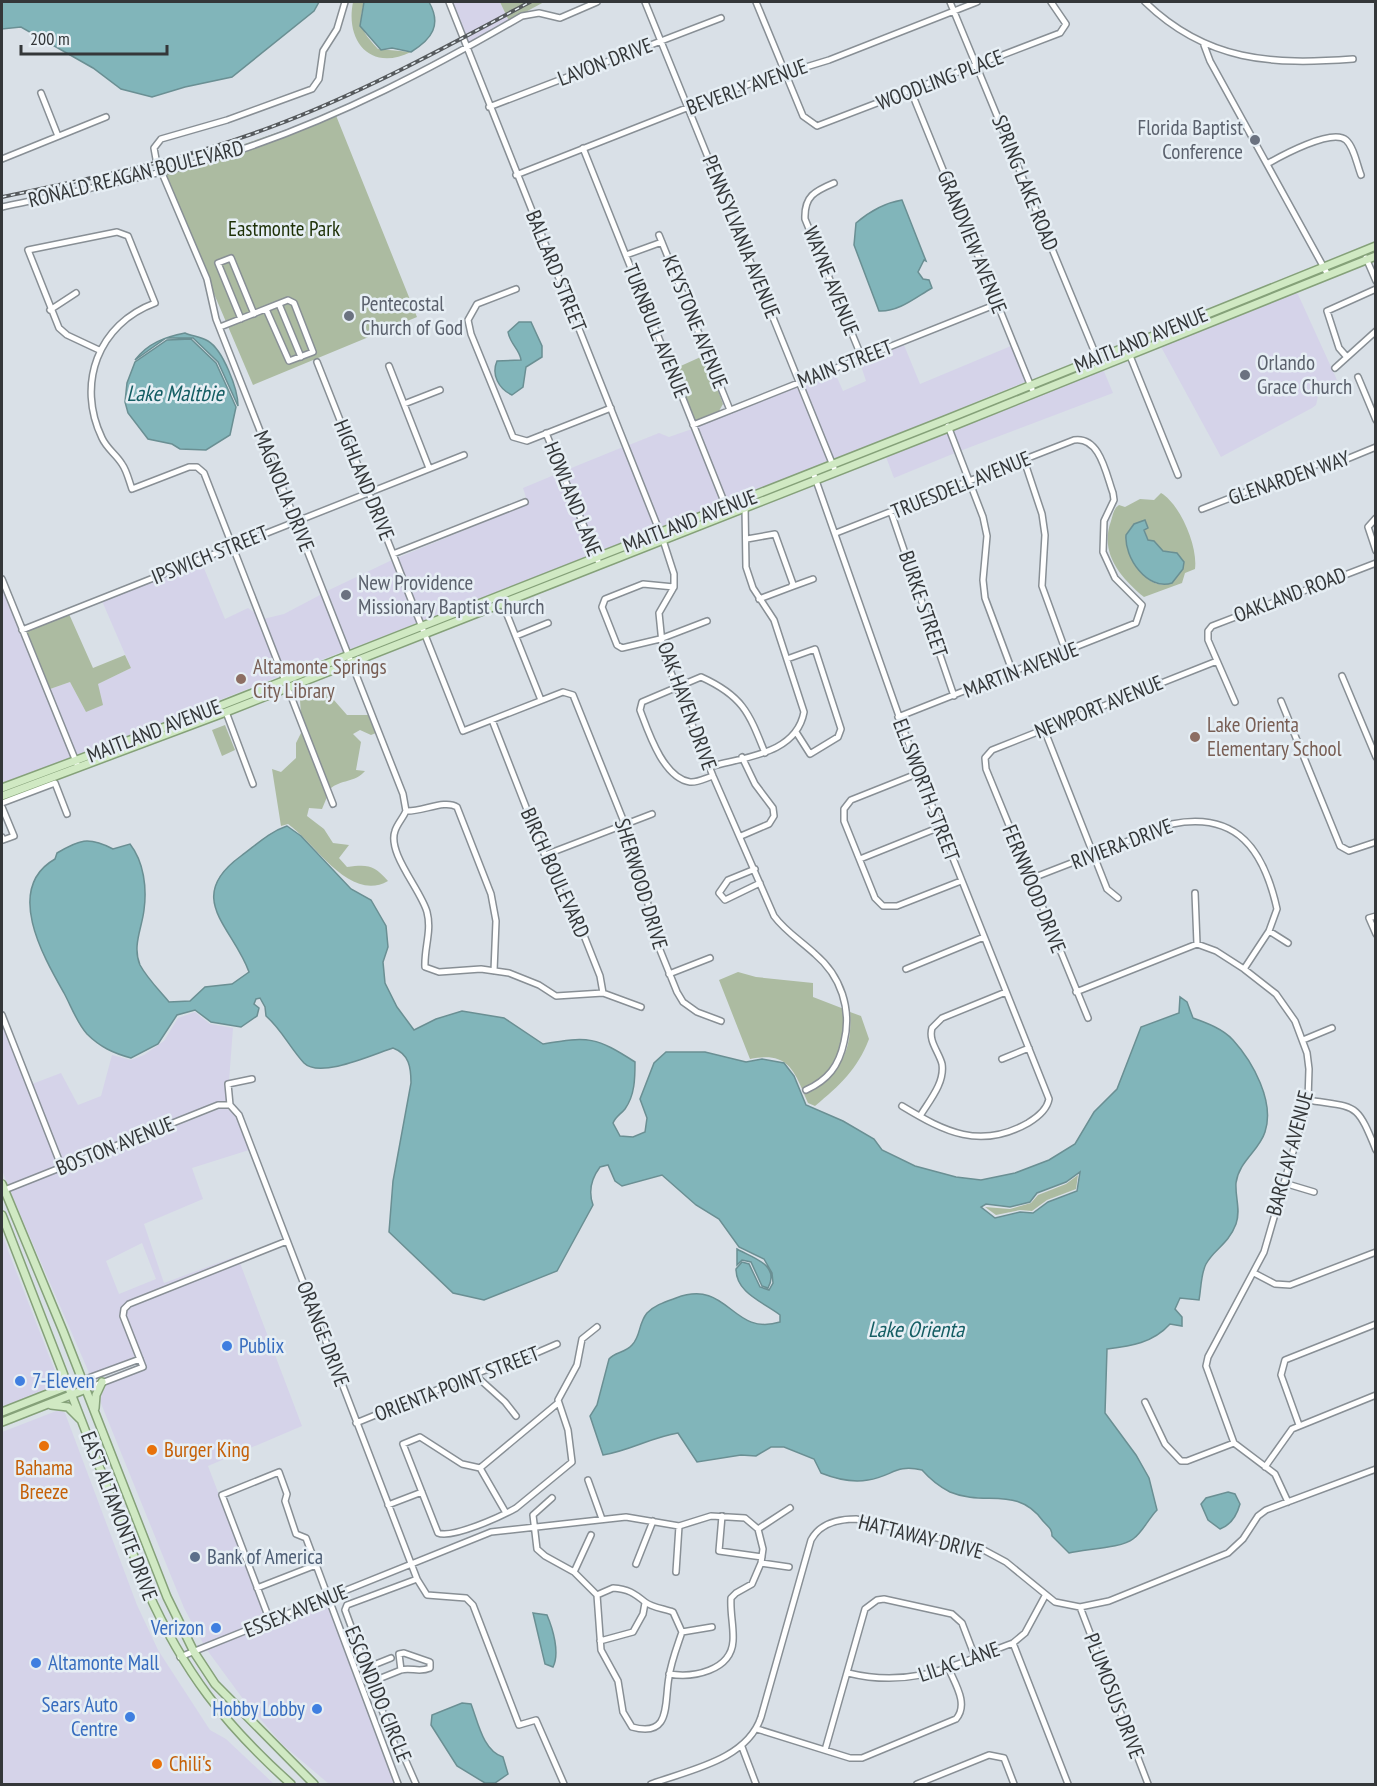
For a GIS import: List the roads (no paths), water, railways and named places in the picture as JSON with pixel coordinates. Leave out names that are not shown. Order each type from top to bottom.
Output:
[{"type":"main road","name":"MAITLAND AVENUE","points":[[727,510],[745,507],[834,468],[1100,365],[1170,328],[1376,246]]},
{"type":"main road","name":"MAITLAND AVENUE","points":[[1032,390],[1097,357],[1173,336],[1376,256]]},
{"type":"main road","points":[[1226,306],[1239,310]]},
{"type":"main road","name":"MAITLAND AVENUE","points":[[2,796],[78,768],[423,630],[566,578],[662,536],[815,476]]},
{"type":"main road","name":"MAITLAND AVENUE","points":[[501,600],[596,557],[662,536]]},
{"type":"main road","name":"MAITLAND AVENUE","points":[[2,788],[75,760],[198,719],[226,712],[286,684]]},
{"type":"main road","points":[[2,1188],[83,1380],[167,1597],[194,1652],[220,1689],[314,1785]]},
{"type":"main road","name":"EAST ALTAMONTE DRIVE","points":[[2,1215],[147,1590],[180,1657],[217,1710],[291,1785]]},
{"type":"main road","points":[[2,1412],[83,1380]]},
{"type":"main road","points":[[95,1411],[96,1395],[102,1382]]},
{"type":"main road","points":[[2,1422],[86,1389]]},
{"type":"main road","points":[[42,1406],[68,1407],[82,1420]]},
{"type":"main road","points":[[121,1524],[136,1518]]},
{"type":"street","name":"MAGNOLIA DRIVE","points":[[345,2],[337,28],[323,51],[317,85],[269,106],[161,139],[154,148],[207,279],[220,327],[403,794],[406,811]]},
{"type":"street","name":"BALLARD STREET","points":[[449,2],[489,108],[662,536]]},
{"type":"street","name":"RONALD REAGAN BOULEVARD","points":[[2,207],[162,172],[243,149],[324,117],[466,49],[522,16],[539,13],[560,18],[597,2]]},
{"type":"street","name":"PENNSYLVANIA AVENUE","points":[[645,2],[834,468]]},
{"type":"street","points":[[756,2],[785,73]]},
{"type":"street","name":"SPRING LAKE ROAD","points":[[950,2],[1100,365]]},
{"type":"street","name":"BEVERLY AVENUE","points":[[516,175],[689,108],[785,73],[829,60],[977,2]]},
{"type":"street","name":"WOODLING PLACE","points":[[785,73],[803,116],[812,125],[824,125],[1060,33],[1065,28],[1064,20],[1051,2]]},
{"type":"street","points":[[1145,2],[1162,18],[1204,45],[1230,53],[1276,62],[1353,59]]},
{"type":"street","name":"LAVON DRIVE","points":[[489,108],[722,18]]},
{"type":"street","points":[[1204,45],[1210,61],[1328,274]]},
{"type":"street","name":"GRANDVIEW AVENUE","points":[[911,91],[1032,390]]},
{"type":"street","points":[[41,93],[58,136]]},
{"type":"street","points":[[2,159],[105,117]]},
{"type":"street","points":[[1267,164],[1302,146],[1338,137],[1347,141],[1361,175]]},
{"type":"street","name":"TURNBULL AVENUE","points":[[583,148],[727,510]]},
{"type":"street","name":"WAYNE AVENUE","points":[[834,183],[809,196],[806,202],[805,219],[862,358]]},
{"type":"street","points":[[99,350],[62,331],[51,310],[28,250],[117,232],[125,233],[155,303],[124,319],[107,337],[99,350],[91,382],[94,419],[107,448],[121,462],[132,489],[189,466],[197,466],[204,473],[333,804]]},
{"type":"street","name":"KEYSTONE AVENUE","points":[[626,255],[661,238],[730,410]]},
{"type":"street","points":[[1363,251],[1376,281]]},
{"type":"street","points":[[241,319],[218,263],[231,258],[254,314]]},
{"type":"street","points":[[516,289],[477,304],[468,320],[507,427],[518,440],[527,441],[610,408]]},
{"type":"street","points":[[1346,357],[1339,348],[1327,311],[1376,289]]},
{"type":"street","points":[[51,310],[76,293]]},
{"type":"street","points":[[220,327],[288,300],[294,303],[313,352],[289,361],[266,309]]},
{"type":"street","points":[[279,304],[301,357]]},
{"type":"street","name":"MAIN STREET","points":[[693,425],[997,304]]},
{"type":"street","points":[[1170,328],[1173,336]]},
{"type":"street","points":[[1335,368],[1376,331]]},
{"type":"street","points":[[1127,350],[1178,475]]},
{"type":"street","name":"HIGHLAND DRIVE","points":[[317,362],[463,731],[492,720]]},
{"type":"street","points":[[389,366],[429,468]]},
{"type":"street","points":[[1359,377],[1376,420]]},
{"type":"street","points":[[404,404],[440,390]]},
{"type":"street","points":[[947,424],[983,517],[987,536],[983,580],[985,598],[1013,674]]},
{"type":"street","name":"HOWLAND LANE","points":[[546,433],[599,565]]},
{"type":"street","name":"TRUESDELL AVENUE","points":[[836,533],[1074,440],[1086,440],[1095,447],[1113,493],[1114,500],[1104,521],[1102,536],[1108,566],[1123,587],[1138,599],[1142,610],[1140,617]]},
{"type":"street","name":"GLENARDEN WAY","points":[[1202,509],[1315,465],[1342,460],[1376,447]]},
{"type":"street","name":"IPSWICH STREET","points":[[22,630],[464,455]]},
{"type":"street","points":[[1024,460],[1042,514],[1045,535],[1042,574],[1045,598],[1066,652]]},
{"type":"street","name":"ELLSWORTH STREET","points":[[815,476],[919,773],[1047,1093],[1048,1105],[1034,1119],[1017,1129],[978,1137],[941,1129],[920,1116]]},
{"type":"street","points":[[393,554],[525,502]]},
{"type":"street","points":[[709,767],[765,753],[779,747],[796,732],[804,712],[769,609],[759,599],[746,567],[745,507]]},
{"type":"street","name":"BURKE STREET","points":[[891,512],[954,696]]},
{"type":"street","points":[[1376,518],[1368,527],[1376,551]]},
{"type":"street","points":[[747,539],[775,534],[789,570],[793,584],[791,587]]},
{"type":"street","points":[[662,536],[674,574],[674,587],[643,584],[605,599],[602,607],[617,645],[622,648],[660,639],[706,621]]},
{"type":"street","name":"OAKLAND ROAD","points":[[1217,661],[1208,640],[1208,631],[1218,622],[1376,563]]},
{"type":"street","points":[[562,571],[566,578]]},
{"type":"street","points":[[2,579],[78,768]]},
{"type":"street","points":[[759,599],[813,579]]},
{"type":"street","name":"OAK HAVEN DRIVE","points":[[674,587],[659,613],[660,639],[709,767],[780,924],[818,956],[835,977],[848,1014],[848,1029],[841,1056],[823,1082],[806,1090]]},
{"type":"street","points":[[492,720],[542,700],[501,600]]},
{"type":"street","name":"MARTIN AVENUE","points":[[898,717],[1131,627],[1140,617]]},
{"type":"street","points":[[516,636],[548,623]]},
{"type":"street","points":[[787,659],[815,649],[842,729],[838,737],[810,754],[796,732]]},
{"type":"street","points":[[1217,661],[1234,702]]},
{"type":"street","name":"NEWPORT AVENUE","points":[[985,758],[992,750],[1217,661]]},
{"type":"street","points":[[1342,676],[1376,757]]},
{"type":"street","points":[[713,776],[691,782],[683,780],[657,754],[640,710],[642,702],[701,677],[720,685],[748,710],[765,753]]},
{"type":"street","name":"SHERWOOD DRIVE","points":[[542,700],[563,692],[570,692],[636,856],[658,945],[669,974],[683,1002],[697,1012],[721,1021]]},
{"type":"street","points":[[1281,701],[1337,841],[1344,850],[1357,850],[1376,842]]},
{"type":"street","points":[[226,712],[253,784]]},
{"type":"street","name":"BIRCH BOULEVARD","points":[[492,720],[555,884],[581,928],[600,976],[603,993]]},
{"type":"street","points":[[1044,729],[1107,889],[1118,898]]},
{"type":"street","points":[[741,836],[769,824],[774,816],[773,808],[755,784],[742,757]]},
{"type":"street","name":"FERNWOOD DRIVE","points":[[985,758],[986,769],[1088,1018]]},
{"type":"street","points":[[919,773],[851,800],[844,809],[844,821],[875,898],[883,906],[897,906],[961,881]]},
{"type":"street","points":[[2,837],[3,840],[14,836],[2,805],[55,783],[67,814]]},
{"type":"street","points":[[494,971],[496,921],[491,894],[457,807],[445,804],[427,810],[406,811],[395,828],[394,841],[406,872],[426,910],[429,932],[425,967],[440,972],[468,969],[494,971],[524,978],[556,996],[603,993],[641,1007]]},
{"type":"street","points":[[545,855],[652,814]]},
{"type":"street","name":"RIVIERA DRIVE","points":[[1030,879],[1184,821],[1196,820],[1233,829],[1252,848],[1277,909],[1269,931],[1244,969]]},
{"type":"street","points":[[860,859],[940,827]]},
{"type":"street","points":[[755,869],[728,880],[719,893],[724,900],[760,883]]},
{"type":"street","points":[[1076,992],[1197,944],[1195,893]]},
{"type":"street","points":[[1372,917],[1376,934]]},
{"type":"street","points":[[1269,931],[1288,943]]},
{"type":"street","points":[[906,969],[984,937]]},
{"type":"street","name":"BARCLAY AVENUE","points":[[1197,944],[1216,951],[1244,969],[1261,981],[1287,1007],[1302,1040],[1309,1069],[1308,1100],[1264,1252],[1208,1357],[1206,1366],[1234,1443]]},
{"type":"street","points":[[669,974],[710,958]]},
{"type":"street","points":[[902,1106],[920,1116],[940,1082],[941,1063],[932,1039],[932,1028],[942,1018],[1006,992]]},
{"type":"street","points":[[2,1015],[62,1168]]},
{"type":"street","points":[[1302,1040],[1332,1028]]},
{"type":"street","points":[[1002,1059],[1029,1048]]},
{"type":"street","points":[[230,1105],[228,1084],[252,1079]]},
{"type":"street","points":[[1308,1100],[1349,1107],[1357,1111],[1362,1116],[1376,1150]]},
{"type":"street","name":"BOSTON AVENUE","points":[[2,1188],[62,1168],[208,1109],[230,1105]]},
{"type":"street","name":"ORANGE DRIVE","points":[[230,1105],[239,1115],[412,1566]]},
{"type":"street","points":[[1284,1183],[1314,1192]]},
{"type":"street","points":[[86,1389],[143,1366],[123,1316],[124,1309],[129,1304],[287,1241]]},
{"type":"street","points":[[1254,1273],[1275,1284],[1290,1285],[1376,1252]]},
{"type":"street","points":[[1299,1425],[1281,1375],[1281,1365],[1288,1357],[1376,1324]]},
{"type":"street","points":[[480,1468],[558,1403],[577,1365],[582,1339],[597,1327]]},
{"type":"street","name":"ORIENTA POINT STREET","points":[[356,1423],[557,1344]]},
{"type":"street","points":[[83,1380],[140,1359]]},
{"type":"street","points":[[475,1375],[505,1402],[516,1416]]},
{"type":"street","points":[[1265,1467],[1292,1429],[1376,1395]]},
{"type":"street","points":[[1145,1402],[1155,1428],[1180,1461],[1187,1461],[1234,1443],[1279,1480],[1288,1502]]},
{"type":"street","points":[[506,1513],[480,1468],[462,1464],[420,1437],[403,1444],[438,1533],[444,1536],[506,1513],[548,1485],[572,1462],[568,1430],[558,1403]]},
{"type":"street","name":"HATTAWAY DRIVE","points":[[651,1785],[742,1747],[757,1729],[810,1540],[827,1525],[843,1519],[856,1519],[980,1548],[1006,1562],[1045,1596],[1061,1605],[1080,1607],[1110,1602],[1228,1553],[1243,1539],[1258,1516],[1376,1468]]},
{"type":"street","points":[[269,1618],[222,1495],[279,1472],[287,1494],[285,1501],[296,1534],[306,1538],[398,1785]]},
{"type":"street","points":[[588,1480],[602,1519]]},
{"type":"street","points":[[388,1505],[422,1492]]},
{"type":"street","points":[[552,1497],[533,1515],[537,1549],[574,1572],[597,1595],[601,1650],[618,1681],[623,1712],[632,1727],[645,1731],[660,1724],[666,1711],[669,1674],[682,1632],[673,1612],[645,1603],[639,1595],[624,1588],[613,1588],[597,1595]]},
{"type":"street","points":[[758,1529],[790,1508]]},
{"type":"street","points":[[669,1674],[684,1676],[704,1671],[717,1667],[730,1656],[734,1640],[731,1598],[752,1584],[763,1549],[758,1529],[745,1518],[722,1516],[711,1516],[679,1526],[676,1572]]},
{"type":"street","points":[[722,1516],[719,1551],[789,1567]]},
{"type":"street","name":"ESSEX AVENUE","points":[[180,1657],[269,1618],[412,1566],[491,1532],[626,1517],[679,1526]]},
{"type":"street","points":[[636,1564],[653,1521]]},
{"type":"street","points":[[574,1572],[591,1535]]},
{"type":"street","points":[[257,1588],[316,1564]]},
{"type":"street","points":[[412,1566],[417,1580],[427,1595],[466,1598],[473,1605],[519,1725],[536,1720],[564,1785]]},
{"type":"street","name":"ESCONDIDO CIRCLE","points":[[416,1785],[405,1759],[396,1748],[345,1610],[347,1605],[417,1580]]},
{"type":"street","name":"LILAC LANE","points":[[848,1673],[885,1680],[905,1679],[948,1667],[1012,1643],[1025,1633],[1045,1596]]},
{"type":"street","points":[[825,1750],[865,1609],[877,1600],[884,1599],[952,1614],[962,1623],[975,1657]]},
{"type":"street","points":[[600,1641],[633,1632],[643,1614],[645,1603]]},
{"type":"street","name":"PLUMOSUS DRIVE","points":[[1080,1607],[1148,1785]]},
{"type":"street","points":[[682,1632],[712,1627]]},
{"type":"street","points":[[1012,1643],[1068,1785]]},
{"type":"street","points":[[371,1682],[401,1670],[421,1672],[430,1668],[430,1662],[405,1653],[399,1654],[401,1670]]},
{"type":"street","points":[[366,1668],[391,1658]]},
{"type":"street","points":[[757,1729],[857,1759],[951,1723],[962,1710],[948,1667]]},
{"type":"street","points":[[742,1747],[756,1785]]},
{"type":"street","points":[[917,1785],[931,1782],[989,1755],[1004,1758],[1014,1785]]},
{"type":"water","points":[[2,2],[319,2],[314,11],[232,77],[152,97],[121,89],[93,68],[21,27],[2,29]]},
{"type":"water","points":[[364,2],[429,2],[435,18],[433,31],[411,52],[392,48],[381,50],[360,26]]},
{"type":"water","points":[[902,200],[926,261],[924,260],[918,272],[923,279],[929,280],[932,288],[900,307],[879,311],[854,245],[856,223],[878,208]]},
{"type":"water","points":[[519,322],[531,322],[542,346],[542,357],[526,367],[523,387],[512,395],[497,381],[495,366],[497,361],[521,360],[508,332]]},
{"type":"water","points":[[185,333],[208,341],[214,346],[229,371],[238,406],[218,362],[193,338],[166,338]]},
{"type":"water","points":[[166,338],[135,360],[151,345]]},
{"type":"water","name":"Lake Maltbie","points":[[191,339],[216,363],[236,407],[230,435],[206,450],[180,449],[172,444],[148,439],[128,413],[125,402],[127,383],[135,362],[167,340]]},
{"type":"water","points":[[1145,520],[1148,528],[1144,530],[1148,540],[1154,541],[1163,551],[1177,553],[1184,562],[1183,569],[1172,583],[1154,582],[1146,577],[1133,562],[1129,553],[1126,535],[1134,524]]},
{"type":"water","name":"Lake Orienta","points":[[287,826],[301,836],[351,889],[371,900],[386,926],[388,947],[383,962],[385,983],[397,1007],[414,1030],[436,1019],[462,1011],[504,1018],[543,1044],[571,1040],[592,1041],[601,1043],[635,1062],[631,1098],[613,1123],[620,1136],[633,1137],[645,1132],[647,1118],[640,1099],[654,1063],[666,1052],[705,1052],[746,1062],[762,1059],[784,1063],[794,1076],[806,1105],[843,1121],[874,1139],[882,1150],[915,1166],[956,1177],[981,1180],[1015,1173],[1049,1160],[1075,1144],[1094,1112],[1117,1089],[1141,1027],[1179,1013],[1180,997],[1187,1002],[1193,1018],[1229,1036],[1241,1049],[1255,1071],[1267,1108],[1267,1120],[1262,1139],[1238,1175],[1236,1224],[1229,1237],[1204,1268],[1199,1300],[1180,1298],[1175,1309],[1182,1317],[1182,1326],[1170,1324],[1149,1339],[1133,1345],[1107,1349],[1105,1413],[1136,1455],[1149,1478],[1157,1510],[1139,1533],[1133,1539],[1121,1544],[1069,1553],[1052,1536],[1049,1528],[1033,1510],[1022,1503],[976,1498],[950,1492],[922,1470],[900,1469],[868,1480],[838,1479],[821,1473],[814,1459],[784,1447],[771,1447],[756,1456],[741,1455],[697,1462],[678,1433],[603,1455],[590,1416],[597,1405],[609,1359],[632,1345],[637,1338],[644,1317],[650,1310],[676,1298],[694,1294],[708,1295],[751,1322],[764,1324],[780,1322],[780,1315],[745,1291],[737,1277],[736,1269],[742,1262],[749,1264],[760,1287],[769,1290],[773,1283],[772,1273],[764,1259],[739,1247],[719,1219],[696,1205],[662,1175],[622,1186],[615,1181],[608,1165],[600,1167],[591,1185],[593,1205],[557,1271],[484,1300],[453,1293],[389,1232],[393,1181],[411,1083],[408,1062],[403,1054],[393,1048],[347,1064],[334,1067],[312,1067],[304,1063],[266,1016],[265,1007],[260,998],[256,999],[254,1004],[259,1008],[257,1016],[241,1027],[211,1022],[195,1010],[177,1015],[158,1044],[131,1058],[107,1049],[92,1039],[77,1020],[38,942],[32,923],[30,904],[32,887],[40,872],[55,859],[57,853],[84,841],[97,842],[113,849],[130,844],[139,859],[145,884],[144,910],[137,944],[140,965],[169,1002],[190,1001],[205,987],[232,984],[249,972],[217,913],[214,899],[216,886],[224,871],[241,856],[263,839]],"holes":[[[1080,1172],[1077,1191],[1048,1202],[1033,1213],[1020,1212],[995,1218],[981,1207],[986,1204],[1010,1207],[1030,1202],[1037,1193],[1066,1182]]]},
{"type":"water","points":[[737,1249],[767,1267],[771,1280],[768,1288],[762,1286],[751,1262],[742,1260],[737,1265]]},
{"type":"water","points":[[1228,1492],[1235,1494],[1240,1504],[1233,1519],[1220,1529],[1208,1520],[1201,1504],[1206,1498]]},
{"type":"water","points":[[533,1613],[547,1615],[556,1648],[553,1667],[545,1664]]},
{"type":"water","points":[[462,1703],[471,1704],[486,1742],[496,1754],[503,1757],[508,1774],[495,1783],[485,1783],[457,1766],[431,1725],[432,1715]]},
{"type":"railway","points":[[2,197],[172,159],[271,127],[371,84],[530,2]]},
{"type":"place","name":"Florida Baptist Conference","points":[[1255,140]]},
{"type":"place","name":"Pentecostal Church of God","points":[[349,316]]},
{"type":"place","name":"Orlando Grace Church","points":[[1245,375]]},
{"type":"place","name":"New Providence Missionary Baptist Church","points":[[346,595]]},
{"type":"place","name":"Altamonte Springs City Library","points":[[241,679]]},
{"type":"place","name":"Lake Orienta Elementary School","points":[[1195,737]]},
{"type":"place","name":"Publix","points":[[227,1346]]},
{"type":"place","name":"7-Eleven","points":[[20,1381]]},
{"type":"place","name":"Bahama Breeze","points":[[44,1446]]},
{"type":"place","name":"Burger King","points":[[152,1450]]},
{"type":"place","name":"Bank of America","points":[[195,1557]]},
{"type":"place","name":"Verizon","points":[[216,1628]]},
{"type":"place","name":"Altamonte Mall","points":[[36,1663]]},
{"type":"place","name":"Hobby Lobby","points":[[317,1709]]},
{"type":"place","name":"Sears Auto Centre","points":[[130,1717]]},
{"type":"place","name":"Chili's","points":[[157,1764]]},
{"type":"park label","name":"Eastmonte Park","points":[[284,229]]}]
